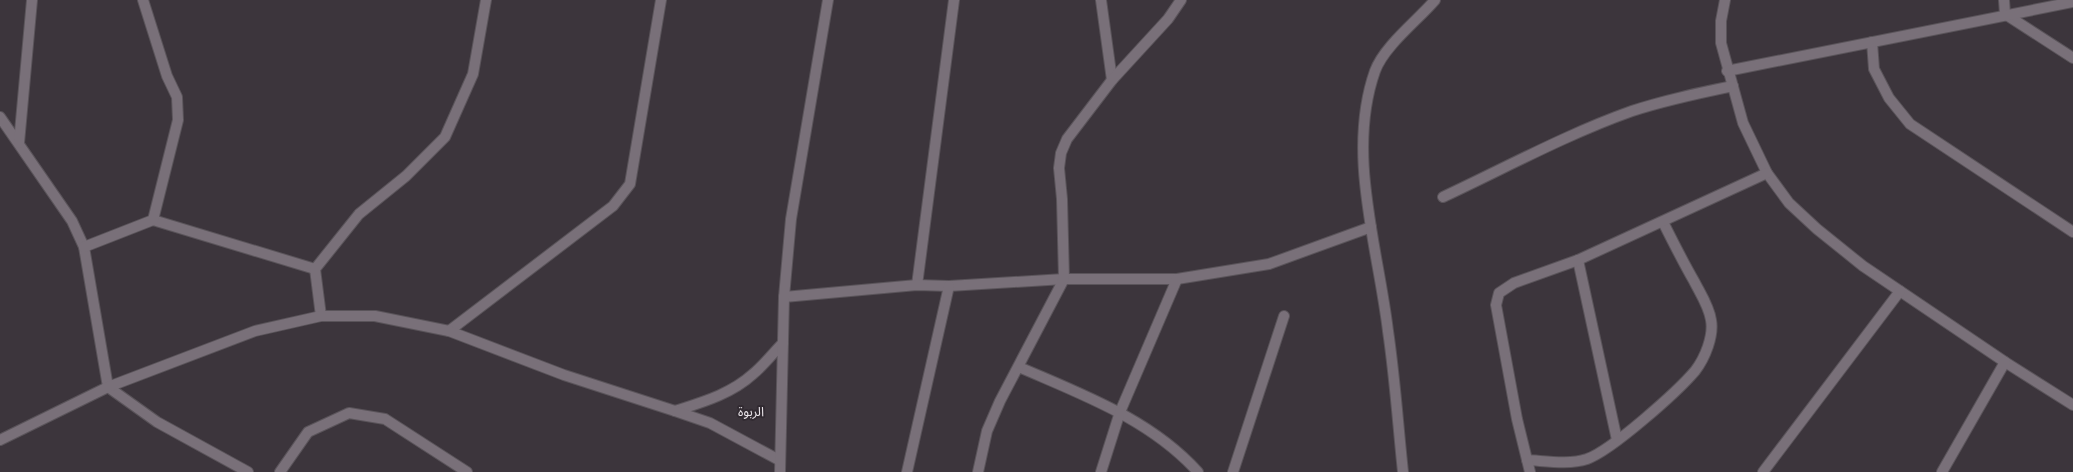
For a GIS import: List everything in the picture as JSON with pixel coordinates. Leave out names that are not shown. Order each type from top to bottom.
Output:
[{"type":"street","points":[[20,144],[32,0]]},
{"type":"street","points":[[143,0],[167,76],[177,97],[178,120],[154,220]]},
{"type":"street","points":[[321,316],[315,269],[359,214],[406,176],[444,137],[473,74],[486,0]]},
{"type":"street","points":[[449,331],[613,206],[630,184],[661,0]]},
{"type":"street","points":[[780,472],[779,460],[784,297],[791,219],[828,0]]},
{"type":"street","points":[[917,285],[954,0]]},
{"type":"street","points":[[1101,0],[1112,80]]},
{"type":"street","points":[[978,472],[988,431],[1000,402],[1064,279],[1062,199],[1059,168],[1061,153],[1067,139],[1112,80],[1168,19],[1181,0]]},
{"type":"street","points":[[1403,472],[1388,331],[1365,188],[1364,155],[1366,103],[1375,70],[1382,57],[1436,0]]},
{"type":"street","points":[[1725,0],[1721,21],[1721,43],[1727,70],[1743,123],[1767,173],[1789,202],[1817,230],[1863,266],[2004,362],[2073,405]]},
{"type":"street","points":[[2004,0],[2005,14]]},
{"type":"street","points":[[1727,70],[2005,14],[2073,2]]},
{"type":"street","points":[[2005,14],[2073,58]]},
{"type":"street","points":[[1872,42],[1874,69],[1890,98],[1910,124],[2073,232]]},
{"type":"street","points":[[1443,197],[1595,125],[1675,98],[1733,86]]},
{"type":"street","points":[[0,117],[72,221],[84,247],[108,387],[157,422],[248,472]]},
{"type":"street","points":[[1530,472],[1517,419],[1497,298],[1502,289],[1514,283],[1578,260],[1767,173]]},
{"type":"street","points":[[84,247],[154,220],[315,269]]},
{"type":"street","points":[[1527,460],[1572,461],[1587,459],[1617,440],[1670,395],[1695,370],[1705,352],[1710,336],[1711,320],[1706,304],[1663,222]]},
{"type":"street","points":[[784,297],[917,285],[949,286],[1064,279],[1177,279],[1269,264],[1371,227]]},
{"type":"street","points":[[1578,260],[1617,440]]},
{"type":"street","points":[[1101,472],[1120,412],[1177,279]]},
{"type":"street","points":[[907,472],[949,286]]},
{"type":"street","points":[[1763,472],[1900,291]]},
{"type":"street","points":[[0,440],[108,387],[255,331],[321,316],[375,316],[449,331],[564,375],[675,410],[710,423],[779,460]]},
{"type":"street","points":[[1233,472],[1284,316]]},
{"type":"street","points":[[675,410],[709,401],[732,389],[753,374],[783,343]]},
{"type":"street","points":[[1942,472],[2004,362]]},
{"type":"street","points":[[1019,367],[1120,412],[1156,434],[1198,472]]},
{"type":"street","points":[[280,472],[308,432],[349,413],[385,419],[467,472]]},
{"type":"district","name":"الربوة","points":[[751,411]]}]
